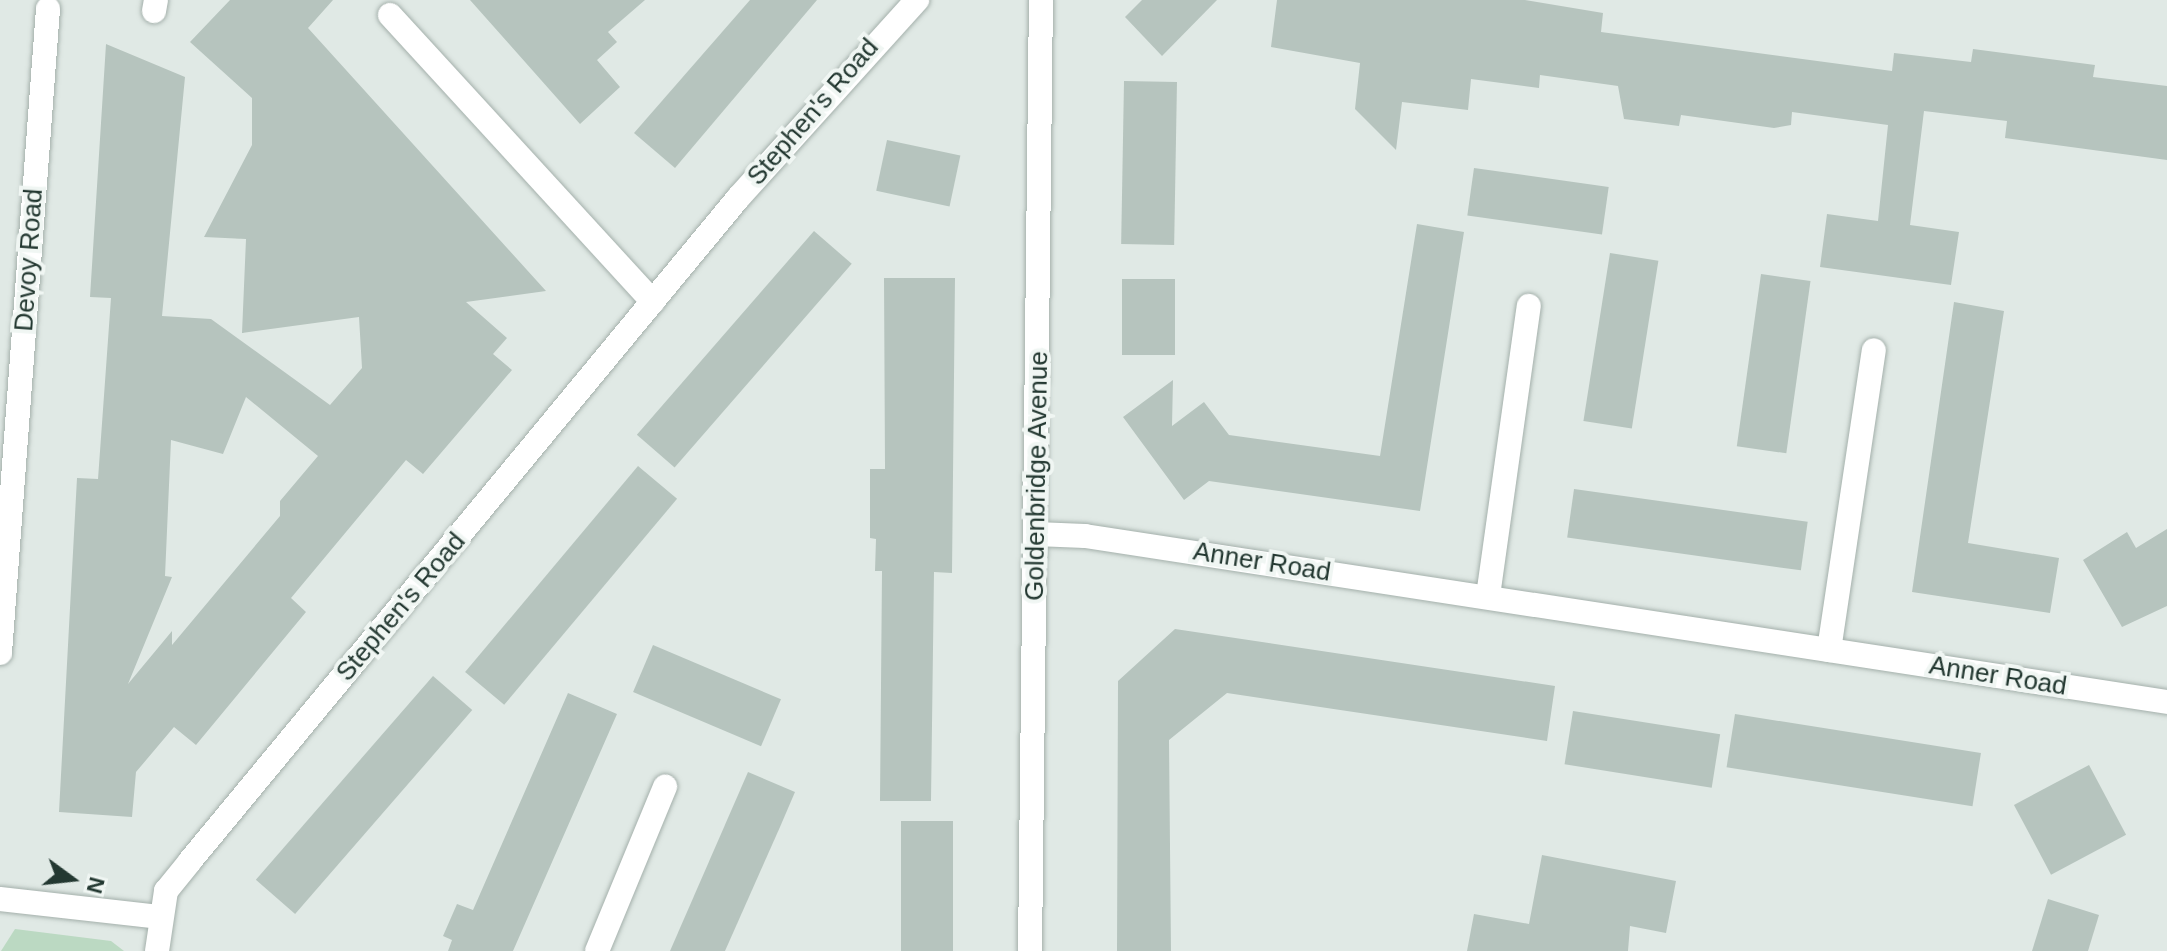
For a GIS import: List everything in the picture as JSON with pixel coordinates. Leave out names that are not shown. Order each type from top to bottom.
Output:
[{"type":"street","name":"Stephen's Road","points":[[157,951],[166,891],[653,302],[917,0]]},
{"type":"street","name":"Goldenbridge Avenue","points":[[1030,951],[1041,0]]},
{"type":"street","name":"Devoy Road","points":[[0,653],[48,9]]},
{"type":"street","points":[[390,15],[653,302]]},
{"type":"street","points":[[1488,596],[1529,306]]},
{"type":"street","points":[[1829,650],[1874,350]]},
{"type":"street","name":"Anner Road","points":[[1036,534],[1488,596],[2167,702]]},
{"type":"street","points":[[597,951],[665,787]]},
{"type":"street","points":[[0,899],[161,917]]},
{"type":"green space","points":[[15,929],[111,941],[124,951],[1,951]]},
{"type":"building","points":[[230,0],[333,0],[308,28],[546,291],[466,302],[507,338],[493,354],[512,370],[423,474],[406,460],[291,598],[306,612],[196,745],[174,727],[136,772],[132,817],[59,812],[77,478],[98,479],[111,298],[90,297],[106,44],[185,77],[162,316],[211,319],[330,405],[362,368],[359,317],[242,333],[246,239],[204,237],[252,145],[252,98],[190,42]],"holes":[[[246,397],[318,456],[280,501],[280,516],[172,645],[172,631],[128,684],[172,577],[165,576],[171,440],[223,454]]]},
{"type":"building","points":[[470,0],[645,0],[608,32],[617,42],[597,60],[620,87],[580,124]]},
{"type":"building","points":[[750,0],[817,0],[675,168],[634,133]]},
{"type":"building","points":[[1142,0],[1217,0],[1162,56],[1125,17]]},
{"type":"building","points":[[1277,0],[1525,0],[1603,13],[1601,32],[1892,71],[1894,53],[1971,62],[1973,49],[2095,65],[2093,77],[2167,86],[2167,160],[2005,138],[2007,121],[1924,111],[1910,225],[1959,232],[1951,285],[1820,267],[1827,214],[1878,221],[1888,125],[1792,112],[1791,125],[1774,128],[1681,115],[1679,126],[1624,119],[1618,86],[1540,75],[1539,88],[1471,79],[1468,110],[1402,102],[1396,150],[1355,109],[1360,63],[1271,47]]},
{"type":"building","points":[[1124,81],[1177,82],[1174,245],[1121,244]]},
{"type":"building","points":[[887,140],[960,156],[950,206],[876,191]]},
{"type":"building","points":[[1474,168],[1609,187],[1602,234],[1467,216]]},
{"type":"building","points":[[1417,224],[1464,232],[1420,511],[1209,481],[1184,500],[1123,417],[1173,380],[1172,426],[1204,402],[1229,435],[1380,456]]},
{"type":"building","points":[[814,231],[852,264],[675,468],[637,435]]},
{"type":"building","points":[[1610,253],[1658,261],[1632,429],[1583,421]]},
{"type":"building","points":[[1761,274],[1811,281],[1786,453],[1737,446]]},
{"type":"building","points":[[884,278],[955,278],[952,573],[934,572],[931,801],[880,801],[882,571],[875,571],[876,539],[870,538],[870,469],[885,469]]},
{"type":"building","points":[[1122,279],[1175,279],[1175,355],[1122,355]]},
{"type":"building","points":[[1954,302],[2004,311],[1968,543],[2059,558],[2050,613],[1912,592]]},
{"type":"building","points":[[638,466],[677,499],[504,705],[465,672]]},
{"type":"building","points":[[1574,489],[1808,522],[1801,570],[1567,538]]},
{"type":"building","points":[[2167,529],[2167,606],[2122,627],[2083,560],[2127,532],[2136,548]]},
{"type":"building","points":[[1175,629],[1555,686],[1547,741],[1227,693],[1169,740],[1171,951],[1117,951],[1118,681]]},
{"type":"building","points":[[653,645],[781,699],[761,746],[633,692]]},
{"type":"building","points":[[433,676],[472,710],[295,914],[256,880]]},
{"type":"building","points":[[568,693],[617,714],[513,951],[448,951],[452,940],[443,936],[457,904],[473,910]]},
{"type":"building","points":[[1573,711],[1720,734],[1712,788],[1565,764]]},
{"type":"building","points":[[1735,714],[1981,753],[1972,806],[1727,767]]},
{"type":"building","points":[[2089,765],[2126,835],[2051,875],[2014,805]]},
{"type":"building","points":[[748,772],[795,792],[780,827],[725,951],[670,951]]},
{"type":"building","points":[[901,821],[953,821],[953,951],[901,951]]},
{"type":"building","points":[[1542,855],[1676,881],[1666,933],[1630,926],[1628,951],[1467,951],[1474,914],[1529,924]]},
{"type":"building","points":[[2048,899],[2099,915],[2088,951],[2032,951]]}]
